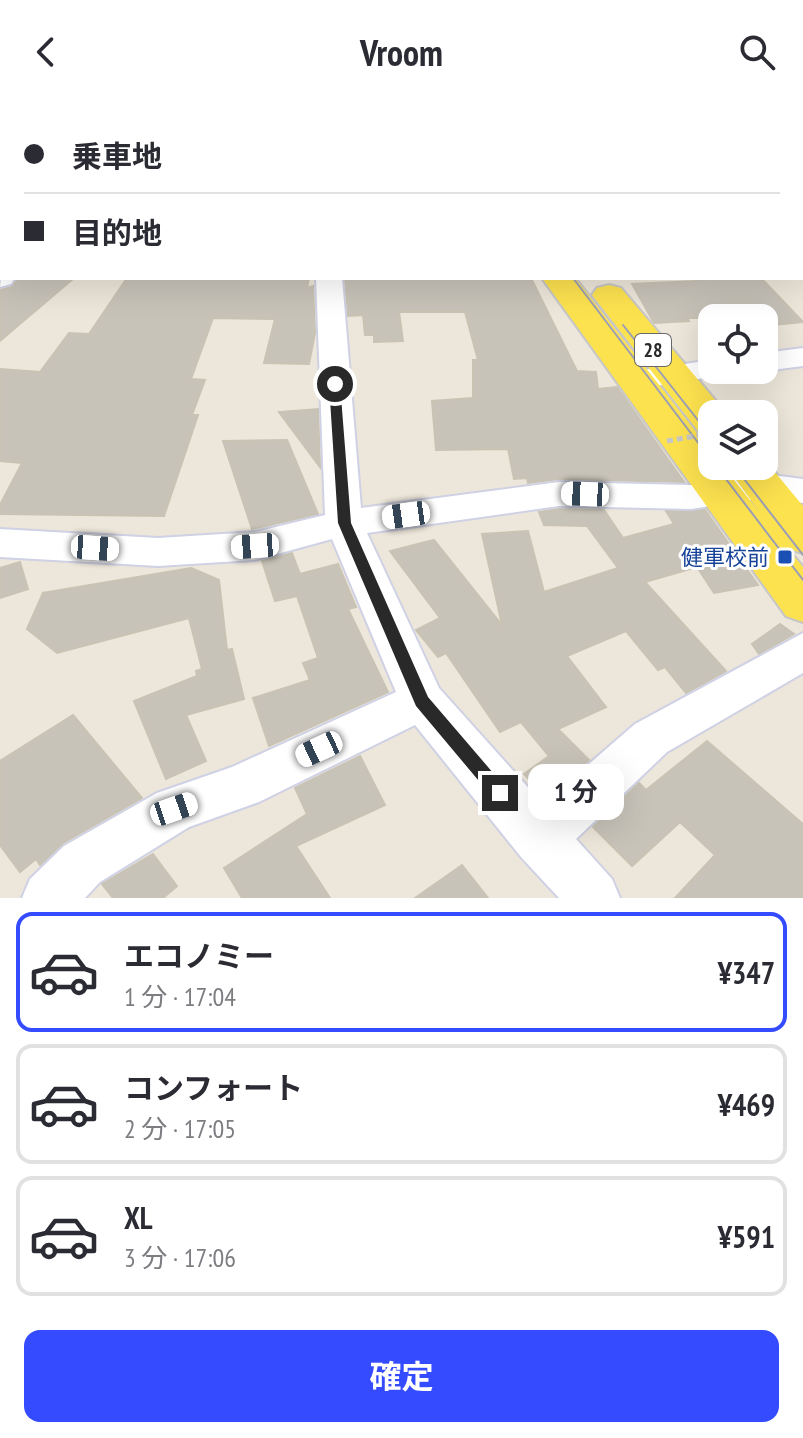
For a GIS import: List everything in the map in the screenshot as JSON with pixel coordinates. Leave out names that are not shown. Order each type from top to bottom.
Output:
[{"type":"main road","name":"28","points":[[560,280],[758,484],[803,537]]},
{"type":"main road","name":"28","points":[[596,280],[655,377],[698,411]]},
{"type":"main road","name":"28","points":[[758,484],[803,603]]},
{"type":"street","points":[[329,280],[344,523],[422,701],[539,840],[593,898]]},
{"type":"street","points":[[778,360],[803,357]]},
{"type":"street","points":[[655,377],[698,371]]},
{"type":"street","points":[[0,543],[158,552],[255,546],[344,523],[559,494],[691,497],[758,484]]},
{"type":"street","points":[[539,840],[651,738],[770,674],[803,650]]},
{"type":"street","points":[[49,898],[82,864],[174,809],[242,786],[422,701]]},
{"type":"path","points":[[667,441],[698,435]]},
{"type":"building","points":[[17,280],[72,280],[0,341],[0,290],[12,287]]},
{"type":"building","points":[[126,280],[309,280],[307,288],[313,286],[315,333],[309,364],[264,363],[275,319],[213,318],[191,379],[205,380],[192,415],[198,415],[164,516],[0,514],[0,505],[22,463],[0,461],[0,369],[40,372],[69,333],[89,334]]},
{"type":"building","points":[[345,280],[532,280],[577,371],[596,372],[598,389],[617,387],[684,482],[559,479],[528,483],[527,478],[514,479],[508,449],[436,450],[432,401],[473,398],[473,360],[478,360],[465,312],[399,312],[403,341],[374,342],[374,335],[365,335],[363,315],[348,316]]},
{"type":"building","points":[[763,280],[803,322],[778,325],[778,304],[698,304],[698,318],[654,323],[632,284]]},
{"type":"building","points":[[318,409],[320,467],[279,412]]},
{"type":"building","points":[[287,440],[318,514],[252,529],[223,441]]},
{"type":"building","points":[[604,510],[623,538],[674,524],[666,511],[705,510],[758,585],[714,593],[697,567],[645,582],[726,671],[686,693],[665,667],[658,670],[626,631],[567,656],[606,707],[558,729],[589,760],[546,798],[524,774],[549,756],[521,722],[500,732],[446,653],[438,657],[416,630],[440,618],[390,551],[434,540],[502,625],[482,534],[528,531],[544,592],[618,568],[587,526],[544,525],[539,512]]},
{"type":"building","points":[[292,553],[300,574],[338,564],[356,607],[348,609],[388,692],[269,746],[253,698],[310,680],[303,663],[318,658],[297,596],[275,601],[262,561]]},
{"type":"building","points":[[20,562],[28,589],[0,598],[0,568]]},
{"type":"building","points":[[191,568],[219,580],[227,650],[232,649],[244,699],[186,715],[206,761],[166,779],[134,701],[197,676],[196,671],[202,669],[189,618],[57,653],[27,629],[43,593]]},
{"type":"building","points":[[780,624],[794,634],[759,654],[752,644]]},
{"type":"building","points":[[73,715],[142,798],[63,843],[40,865],[36,859],[20,872],[0,845],[0,761]]},
{"type":"building","points":[[707,741],[803,824],[803,898],[675,898],[715,855],[680,822],[632,866],[593,827],[639,783],[646,790]]},
{"type":"building","points":[[360,756],[385,805],[296,846],[330,898],[242,898],[224,868],[307,814],[295,788]]},
{"type":"building","points":[[153,854],[177,886],[163,898],[113,898],[102,884]]},
{"type":"building","points":[[462,865],[488,898],[415,898]]},
{"type":"tram line","points":[[575,280],[698,443]]},
{"type":"tram line","points":[[623,325],[698,420]]},
{"type":"tram line","points":[[727,480],[803,580]]},
{"type":"tram line","points":[[745,480],[803,555]]},
{"type":"place","name":"健軍校前","points":[[785,557]]},
{"type":"route","points":[[335,384],[344,523],[422,701],[500,793]]}]
